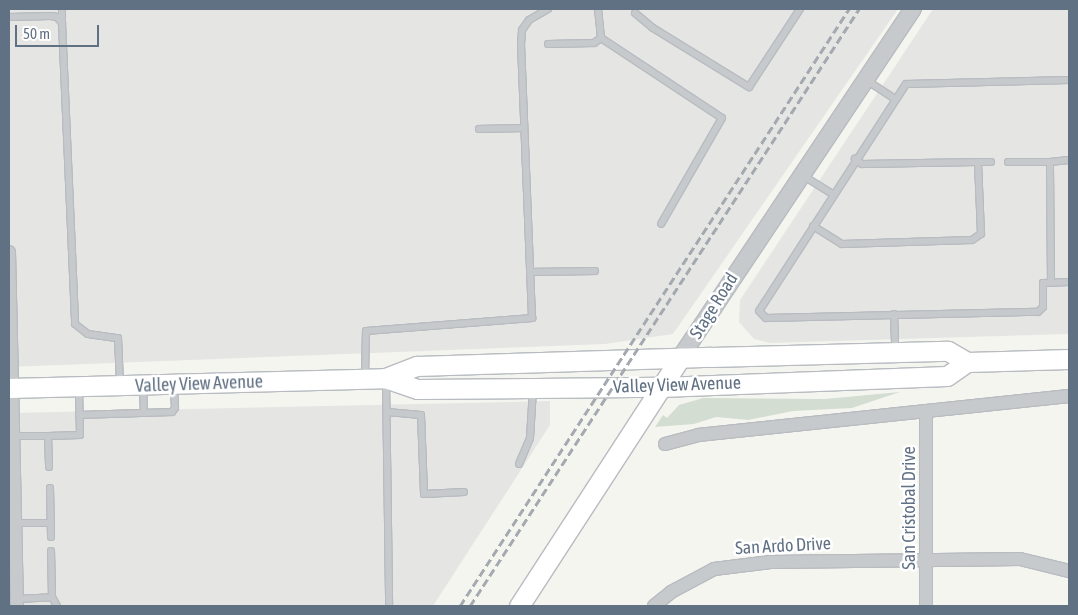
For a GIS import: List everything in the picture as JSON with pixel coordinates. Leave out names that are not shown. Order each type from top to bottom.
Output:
[{"type":"main road","name":"Valley View Avenue","points":[[10,389],[365,379],[386,378],[417,366],[680,358],[948,351],[966,362],[1069,359]]},
{"type":"main road","name":"Stage Road","points":[[520,606],[680,358]]},
{"type":"main road","name":"Valley View Avenue","points":[[386,378],[417,389],[661,387],[947,376],[966,362]]},
{"type":"street","name":"Stage Road","points":[[680,358],[913,9]]},
{"type":"street","points":[[9,252],[10,389],[13,436],[12,523],[17,602]]},
{"type":"street","points":[[665,444],[698,435],[1069,396]]},
{"type":"street","name":"San Cristobal Drive","points":[[926,411],[926,606]]},
{"type":"street","name":"San Ardo Drive","points":[[654,606],[671,592],[714,569],[771,562],[1020,559],[1069,571]]},
{"type":"lane","points":[[62,9],[75,324],[88,334],[118,338],[120,386]]},
{"type":"lane","points":[[365,379],[366,330],[532,318],[522,30],[529,20],[548,9]]},
{"type":"lane","points":[[598,9],[601,38]]},
{"type":"lane","points":[[634,10],[652,28],[749,87],[800,9]]},
{"type":"lane","points":[[9,17],[51,16],[62,23]]},
{"type":"lane","points":[[548,44],[594,43],[601,38]]},
{"type":"lane","points":[[601,38],[722,118],[661,224]]},
{"type":"lane","points":[[866,80],[894,98]]},
{"type":"lane","points":[[1069,80],[906,84],[894,98],[759,311],[766,318],[1038,312],[1043,307],[1043,283],[1069,282]]},
{"type":"lane","points":[[479,129],[524,128]]},
{"type":"lane","points":[[855,159],[862,164],[991,162]]},
{"type":"lane","points":[[1008,162],[1069,160]]},
{"type":"lane","points":[[813,226],[842,244],[972,240],[981,234],[978,162]]},
{"type":"lane","points":[[1050,162],[1052,282]]},
{"type":"lane","points":[[801,175],[833,194]]},
{"type":"lane","points":[[530,272],[595,271]]},
{"type":"lane","points":[[894,314],[895,353]]},
{"type":"lane","points":[[386,378],[390,606]]},
{"type":"lane","points":[[79,415],[175,411],[174,385]]},
{"type":"lane","points":[[143,386],[144,413]]},
{"type":"lane","points":[[13,436],[80,435],[79,387]]},
{"type":"lane","points":[[520,464],[530,438],[533,388]]},
{"type":"lane","points":[[387,412],[421,415],[424,494],[464,492]]},
{"type":"lane","points":[[48,436],[49,467]]},
{"type":"lane","points":[[50,488],[51,537]]},
{"type":"lane","points":[[12,523],[50,522]]},
{"type":"lane","points":[[51,551],[52,597],[57,606]]},
{"type":"lane","points":[[17,602],[52,597]]},
{"type":"shaded area","points":[[9,9],[898,9],[673,334],[605,344],[9,367]]},
{"type":"shaded area","points":[[933,9],[1069,9],[1069,334],[770,343],[754,339],[739,322],[740,300]]},
{"type":"shaded area","points":[[900,392],[852,408],[793,411],[748,420],[716,417],[694,424],[655,427],[663,415],[667,418],[679,405],[703,398],[825,399]]},
{"type":"shaded area","points":[[550,401],[550,425],[433,606],[9,606],[9,413]]},
{"type":"railway","points":[[460,606],[849,9]]},
{"type":"railway","points":[[470,606],[859,9]]}]
